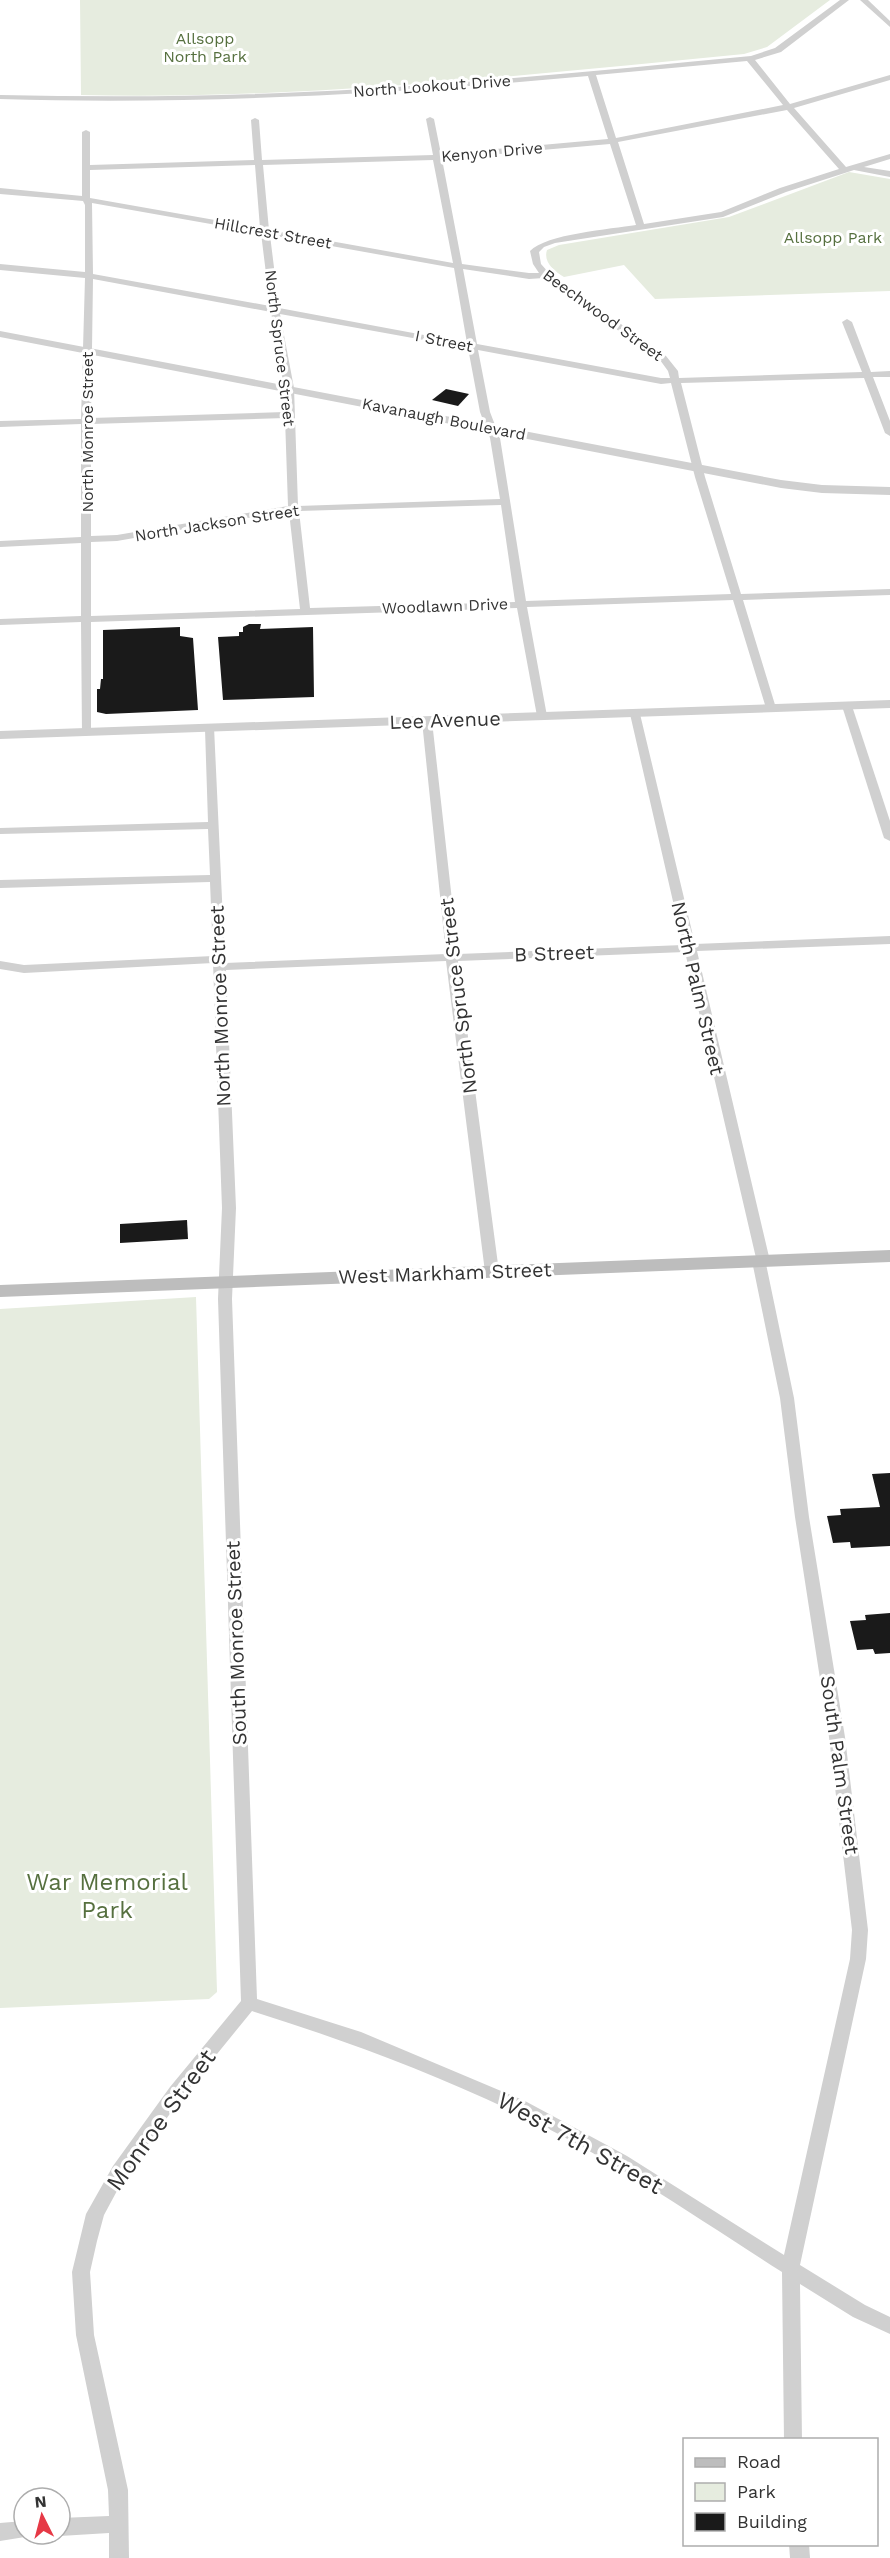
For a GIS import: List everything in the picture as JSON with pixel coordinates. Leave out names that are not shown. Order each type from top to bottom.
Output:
[{"type":"main road","name":"West Markham Street","points":[[0,1291],[890,1256]]},
{"type":"street","name":"North Lookout Drive","points":[[0,97],[129,101],[214,99],[377,90],[749,58],[778,50],[845,0]]},
{"type":"street","points":[[864,0],[890,25]]},
{"type":"street","points":[[749,58],[789,107],[848,169],[890,174]]},
{"type":"street","points":[[591,72],[641,227],[723,213],[783,190],[890,156]]},
{"type":"street","name":"Kenyon Drive","points":[[86,168],[437,157],[612,141],[789,107],[890,77]]},
{"type":"street","points":[[430,119],[485,412],[495,438],[521,604],[543,716]]},
{"type":"street","name":"North Spruce Street","points":[[255,120],[265,232],[275,310],[289,388],[295,509],[305,611]]},
{"type":"street","name":"North Monroe Street","points":[[86,132],[86,200],[89,205],[86,732]]},
{"type":"street","name":"Hillcrest Street","points":[[0,191],[86,200],[457,266],[529,276],[546,275]]},
{"type":"street","name":"Beechwood Street","points":[[641,227],[541,245],[534,255],[540,269],[546,275],[663,358],[673,371],[697,468],[771,708]]},
{"type":"street","name":"I Street","points":[[0,267],[89,276],[661,381],[890,374]]},
{"type":"street","points":[[847,322],[890,434]]},
{"type":"street","name":"Kavanaugh Boulevard","points":[[0,334],[809,488],[890,491]]},
{"type":"street","points":[[0,424],[291,414]]},
{"type":"street","name":"North Jackson Street","points":[[0,544],[117,538],[295,509],[506,502]]},
{"type":"street","name":"Woodlawn Drive","points":[[0,622],[890,592]]},
{"type":"street","name":"Lee Avenue","points":[[0,735],[890,704]]},
{"type":"street","points":[[847,706],[890,838]]},
{"type":"street","name":"North Palm Street","points":[[635,714],[761,1261]]},
{"type":"street","name":"North Spruce Street","points":[[427,721],[452,958],[492,1272]]},
{"type":"street","name":"North Monroe Street","points":[[210,729],[229,1208],[226,1282]]},
{"type":"street","points":[[0,831],[214,825]]},
{"type":"street","points":[[0,884],[215,878]]},
{"type":"street","name":"B Street","points":[[0,965],[24,969],[452,958],[890,940]]},
{"type":"street","name":"South Palm Street","points":[[761,1261],[787,1398],[802,1517],[837,1737],[854,1864],[860,1930],[858,1959],[791,2266],[793,2438]]},
{"type":"street","name":"South Monroe Street","points":[[226,1282],[233,1575],[237,1623],[249,2003]]},
{"type":"street","name":"West 7th Street","points":[[249,2003],[355,2037],[519,2106],[621,2161],[791,2266],[859,2311],[890,2326]]},
{"type":"street","name":"Monroe Street","points":[[119,2558],[118,2490],[85,2335],[81,2272],[95,2214],[118,2171],[176,2092],[249,2003]]},
{"type":"street","points":[[72,2527],[120,2524]]},
{"type":"green space","name":"Allsopp North Park","points":[[80,0],[830,0],[767,47],[744,54],[413,84],[247,94],[164,96],[81,95]]},
{"type":"green space","name":"Allsopp Park","points":[[849,172],[890,179],[890,291],[655,299],[624,265],[564,277],[548,262],[547,250],[559,245],[729,217]]},
{"type":"green space","name":"War Memorial Park","points":[[196,1297],[217,1992],[209,1999],[0,2008],[0,1309]]},
{"type":"building","points":[[446,389],[469,394],[458,406],[432,400]]},
{"type":"building","points":[[249,624],[261,624],[260,629],[313,627],[314,697],[223,700],[218,637],[239,636],[239,632],[243,632],[243,627]]},
{"type":"building","points":[[180,627],[180,636],[193,638],[198,710],[106,714],[97,712],[97,689],[100,689],[101,679],[103,679],[103,630]]},
{"type":"building","points":[[187,1220],[188,1239],[120,1243],[120,1224]]},
{"type":"building","points":[[890,1473],[890,1546],[851,1548],[850,1542],[833,1543],[827,1516],[841,1515],[840,1509],[880,1507],[872,1474]]},
{"type":"building","points":[[890,1613],[890,1653],[875,1654],[873,1649],[857,1650],[850,1621],[866,1620],[865,1615]]}]
